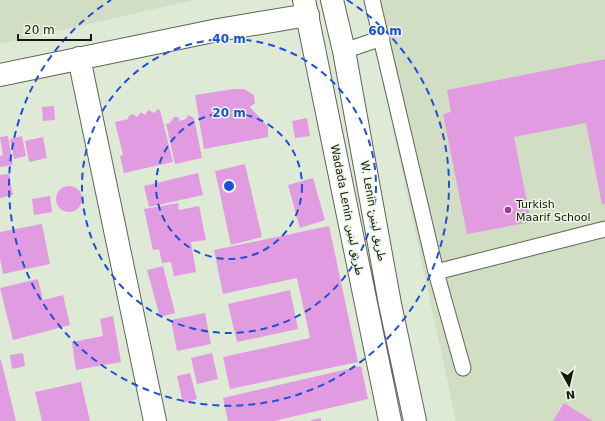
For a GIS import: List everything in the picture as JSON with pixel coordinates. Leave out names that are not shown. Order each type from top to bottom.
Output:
[{"type":"main road","name":"W. Lenin طريق لينين","points":[[332,0],[344,51],[390,304],[415,421]]},
{"type":"main road","points":[[0,75],[306,7]]},
{"type":"main road","name":"Wadada Lenin طريق لينين","points":[[306,7],[390,421]]},
{"type":"main road","points":[[79,58],[155,421]]},
{"type":"lane","points":[[372,0],[436,272],[462,368]]},
{"type":"lane","points":[[344,51],[382,38]]},
{"type":"lane","points":[[436,272],[605,229]]},
{"type":"shaded area","points":[[0,0],[194,0],[0,44]]},
{"type":"shaded area","name":"Turkish Maarif School","points":[[365,0],[605,0],[605,421],[456,421]]},
{"type":"building","points":[[605,59],[605,204],[602,205],[586,123],[514,137],[531,222],[467,234],[443,114],[451,112],[447,90]]},
{"type":"building","points":[[234,89],[244,89],[254,95],[255,103],[250,107],[268,127],[268,137],[204,149],[195,95]]},
{"type":"building","points":[[54,106],[55,120],[43,121],[42,107]]},
{"type":"building","points":[[157,109],[160,110],[173,162],[124,173],[120,156],[123,155],[115,122],[128,119],[132,114],[137,117],[141,112],[145,115],[148,110],[155,113]]},
{"type":"building","points":[[188,115],[194,118],[202,158],[175,164],[166,124],[170,123],[174,117],[178,117],[180,121],[186,119]]},
{"type":"building","points":[[307,118],[310,136],[295,138],[292,121]]},
{"type":"building","points":[[8,136],[13,165],[0,167],[0,156],[3,155],[0,137]]},
{"type":"building","points":[[22,136],[26,156],[14,159],[10,139]]},
{"type":"building","points":[[43,137],[47,158],[29,162],[25,141]]},
{"type":"building","points":[[245,164],[262,237],[231,245],[215,171]]},
{"type":"building","points":[[198,173],[203,195],[149,207],[144,186]]},
{"type":"building","points":[[9,174],[13,195],[0,198],[0,175]]},
{"type":"building","points":[[313,178],[325,220],[300,228],[288,185]]},
{"type":"building","points":[[69,186],[78,190],[82,199],[78,208],[69,212],[60,208],[56,199],[60,190]]},
{"type":"building","points":[[50,196],[52,212],[34,215],[32,199]]},
{"type":"building","points":[[178,203],[179,210],[199,206],[206,240],[191,242],[196,272],[174,276],[171,262],[162,263],[159,249],[153,250],[144,209]]},
{"type":"building","points":[[42,224],[50,264],[3,274],[0,259],[0,232]]},
{"type":"building","points":[[329,226],[358,362],[230,389],[223,357],[310,338],[297,278],[223,294],[214,250]]},
{"type":"building","points":[[163,266],[175,313],[160,317],[147,270]]},
{"type":"building","points":[[38,279],[43,300],[63,295],[70,325],[13,340],[0,288]]},
{"type":"building","points":[[290,290],[298,329],[237,342],[228,304]]},
{"type":"building","points":[[205,313],[211,344],[177,351],[171,320]]},
{"type":"building","points":[[113,316],[121,362],[76,370],[72,342],[103,336],[100,319]]},
{"type":"building","points":[[23,353],[25,366],[12,369],[10,355]]},
{"type":"building","points":[[212,353],[218,379],[197,384],[191,358]]},
{"type":"building","points":[[1,360],[16,421],[0,421]]},
{"type":"building","points":[[361,366],[368,399],[274,421],[228,421],[223,398]]},
{"type":"building","points":[[190,373],[197,399],[183,403],[177,376]]},
{"type":"building","points":[[81,382],[90,421],[42,421],[35,392]]},
{"type":"building","points":[[564,403],[593,421],[553,421]]},
{"type":"building","points":[[321,418],[321,421],[311,421],[311,420]]},
{"type":"place","name":"Turkish Maarif School","points":[[508,210]]}]
